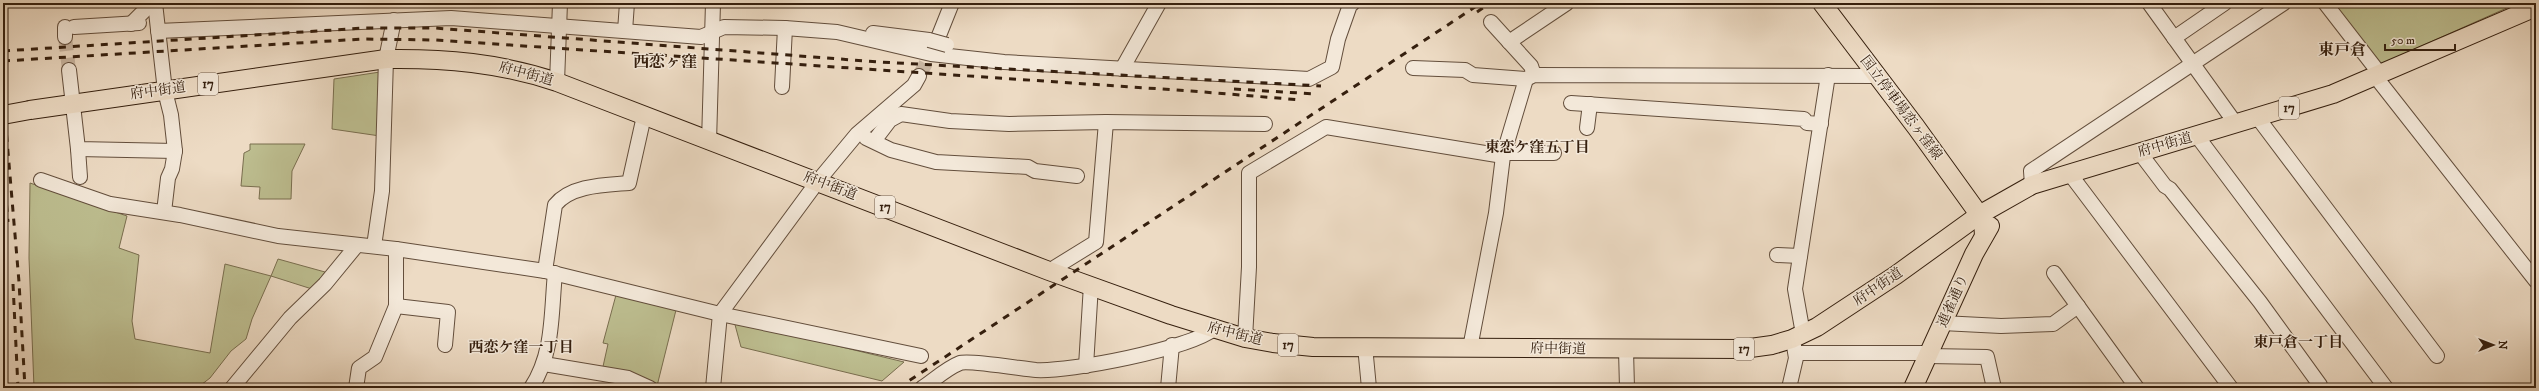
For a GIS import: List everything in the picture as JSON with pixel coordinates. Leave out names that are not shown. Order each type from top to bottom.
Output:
[{"type":"main road","name":"国立停車場恋ヶ窪線","points":[[1822,3],[1878,76],[1979,215]]},
{"type":"main road","name":"府中街道","points":[[3,114],[386,59],[427,58],[481,62],[522,70],[557,82],[709,142],[818,181],[1049,271],[1214,329],[1245,338],[1273,343],[1313,347],[1365,346],[1626,350],[1750,349],[1797,342],[1890,279],[1979,215],[2007,197],[2032,185],[2258,118],[2333,94],[2536,6]]},
{"type":"main road","name":"連雀通り","points":[[1913,388],[1942,323],[1984,236],[2007,197]]},
{"type":"main road","points":[[1979,215],[1985,227],[1984,236]]},
{"type":"street","points":[[68,30],[135,23],[147,8],[147,3]]},
{"type":"street","points":[[155,3],[165,90],[171,115],[175,151],[172,169],[168,178],[164,212]]},
{"type":"street","points":[[557,82],[560,3]]},
{"type":"street","points":[[625,31],[627,3]]},
{"type":"street","points":[[709,142],[713,3]]},
{"type":"street","points":[[928,58],[952,3]]},
{"type":"street","points":[[1122,69],[1159,3]]},
{"type":"street","points":[[841,33],[928,58],[1309,79],[1332,67],[1339,33],[1350,5],[1353,3]]},
{"type":"street","points":[[1510,42],[1567,3]]},
{"type":"street","points":[[2149,3],[2236,124]]},
{"type":"street","points":[[2174,38],[2225,3]]},
{"type":"street","points":[[2032,185],[2031,171],[2284,3]]},
{"type":"street","points":[[2325,3],[2378,75],[2536,281]]},
{"type":"street","points":[[158,31],[451,18],[701,37],[724,27],[785,28],[841,33],[878,33],[929,40],[982,52],[1044,58],[1050,64]]},
{"type":"street","points":[[374,246],[382,192],[386,59],[394,20]]},
{"type":"street","points":[[1470,348],[1496,213],[1504,154],[1530,77],[1531,66],[1492,22]]},
{"type":"street","points":[[782,87],[785,28]]},
{"type":"street","points":[[1413,68],[1465,70],[1473,75],[1530,77],[1878,76]]},
{"type":"street","points":[[69,70],[80,177]]},
{"type":"street","points":[[1789,388],[1797,342],[1794,289],[1828,75]]},
{"type":"street","points":[[713,388],[720,314],[818,181],[857,134],[914,85],[919,76]]},
{"type":"street","points":[[1571,102],[1804,119],[1807,123],[1821,124]]},
{"type":"street","points":[[1587,128],[1590,104]]},
{"type":"street","points":[[874,141],[890,120],[901,114],[950,121],[1009,124],[1106,122],[1265,124]]},
{"type":"street","points":[[531,388],[544,364],[552,336],[550,272],[555,205],[560,198],[580,190],[629,183],[644,116]]},
{"type":"street","points":[[2258,118],[2437,356]]},
{"type":"street","points":[[1049,271],[1096,242],[1106,122]]},
{"type":"street","points":[[1245,338],[1249,267],[1249,173],[1326,127],[1504,154],[1554,153]]},
{"type":"street","points":[[857,134],[891,150],[936,162],[1028,168],[1036,171],[1077,176]]},
{"type":"street","points":[[2197,136],[2386,388]]},
{"type":"street","points":[[78,149],[175,151]]},
{"type":"street","points":[[2140,152],[2165,186],[2170,189],[2260,302],[2320,385]]},
{"type":"street","points":[[2070,174],[2231,388]]},
{"type":"street","points":[[41,180],[110,204],[164,212],[278,236],[374,246],[550,272],[720,314],[921,356]]},
{"type":"street","points":[[232,388],[290,318],[325,284],[358,244]]},
{"type":"street","points":[[356,388],[359,368],[376,357],[396,306],[396,249]]},
{"type":"street","points":[[1777,255],[1800,256]]},
{"type":"street","points":[[2054,273],[2137,388]]},
{"type":"street","points":[[1086,366],[1092,285]]},
{"type":"street","points":[[396,306],[448,312],[445,345]]},
{"type":"street","points":[[1942,323],[2001,326],[2053,324],[2078,306]]},
{"type":"street","points":[[932,386],[961,362],[1036,370],[1086,366],[1203,337],[1214,329]]},
{"type":"street","points":[[1797,342],[1929,355],[1987,357],[1994,388]]},
{"type":"street","points":[[1168,388],[1172,345]]},
{"type":"street","points":[[1365,346],[1369,388]]},
{"type":"street","points":[[1626,350],[1627,388]]},
{"type":"street","points":[[544,364],[628,378],[650,388]]},
{"type":"green space","points":[[2334,3],[2518,3],[2381,64]]},
{"type":"green space","points":[[380,72],[380,136],[332,129],[334,79]]},
{"type":"green space","points":[[250,144],[305,144],[292,171],[291,199],[259,199],[260,187],[241,186],[244,153],[250,150]]},
{"type":"green space","points":[[30,183],[127,216],[119,248],[139,255],[132,321],[135,339],[210,353],[225,264],[271,276],[252,319],[246,339],[231,351],[210,378],[197,388],[34,388],[29,258]]},
{"type":"green space","points":[[278,259],[325,272],[312,289],[271,276]]},
{"type":"green space","points":[[616,295],[676,310],[657,386],[602,371],[608,344],[603,343]]},
{"type":"green space","points":[[734,321],[904,362],[882,381],[741,347]]},
{"type":"tunnel","points":[[65,37],[69,70]]},
{"type":"tunnel","points":[[919,76],[926,63]]},
{"type":"railway","points":[[898,388],[1481,3]]},
{"type":"railway","points":[[1477,12],[1490,3]]},
{"type":"railway","points":[[3,51],[365,28],[435,28],[879,62],[1321,86]]},
{"type":"railway","points":[[3,61],[363,39],[436,40],[1191,91],[1302,100]]},
{"type":"railway","points":[[1234,89],[1316,94]]},
{"type":"railway","points":[[3,93],[19,282],[25,388]]},
{"type":"railway","points":[[3,163],[8,222]]},
{"type":"railway","points":[[13,284],[18,388]]},
{"type":"district","name":"東戸倉","points":[[2342,50]]},
{"type":"district","name":"西恋ヶ窪","points":[[665,62]]},
{"type":"district","name":"東恋ケ窪五丁目","points":[[1537,147]]},
{"type":"district","name":"東戸倉一丁目","points":[[2298,342]]},
{"type":"district","name":"西恋ケ窪一丁目","points":[[521,347]]}]
